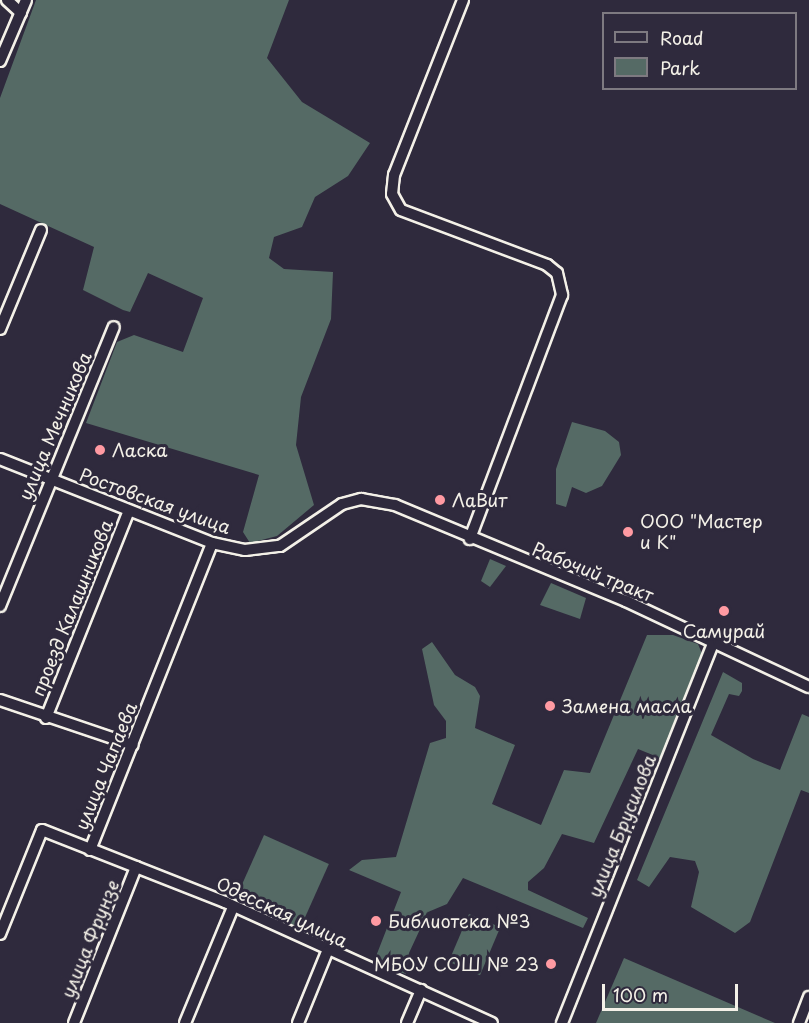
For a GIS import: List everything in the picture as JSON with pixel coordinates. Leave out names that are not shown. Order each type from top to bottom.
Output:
[{"type":"street","points":[[7,0],[21,13]]},
{"type":"street","points":[[0,61],[26,0]]},
{"type":"street","points":[[463,0],[394,175],[392,194],[401,210],[547,265],[557,273],[562,295],[470,539]]},
{"type":"street","points":[[0,329],[40,230]]},
{"type":"street","name":"улица Мечникова","points":[[0,606],[114,327]]},
{"type":"street","name":"Ростовская улица","points":[[0,459],[212,543],[245,550],[280,546],[334,508],[361,499]]},
{"type":"street","name":"Рабочий тракт","points":[[361,499],[395,505],[470,539],[714,641],[809,687]]},
{"type":"street","name":"проезд Калашникова","points":[[46,718],[129,511]]},
{"type":"street","name":"улица Чапаева","points":[[0,934],[42,830],[90,850],[212,543]]},
{"type":"street","name":"улица Брусилова","points":[[562,1023],[714,641]]},
{"type":"street","points":[[0,700],[46,718],[133,745]]},
{"type":"street","name":"Одесская улица","points":[[90,850],[233,907],[327,952],[421,990],[492,1023]]},
{"type":"street","name":"улица Фрунзе","points":[[74,1023],[136,867]]},
{"type":"street","points":[[184,1023],[233,907]]},
{"type":"street","points":[[298,1023],[327,952]]},
{"type":"street","points":[[407,1023],[421,990]]},
{"type":"street","points":[[799,1023],[809,997]]},
{"type":"green space","points":[[36,0],[289,0],[267,58],[302,102],[370,143],[348,176],[315,197],[302,227],[274,237],[269,258],[284,269],[333,272],[331,319],[301,397],[296,445],[314,505],[277,536],[250,543],[243,532],[259,475],[86,423],[117,342],[134,335],[183,352],[203,298],[148,273],[130,312],[123,310],[83,290],[94,247],[0,204],[0,98]]},
{"type":"green space","points":[[572,422],[605,431],[619,442],[621,455],[602,486],[586,493],[572,487],[566,507],[556,504],[556,469]]},
{"type":"green space","points":[[490,559],[506,566],[490,587],[481,581]]},
{"type":"green space","points":[[551,583],[586,598],[580,619],[540,605]]},
{"type":"green space","points":[[647,635],[673,635],[698,644],[703,656],[666,752],[660,758],[638,749],[594,843],[562,834],[544,868],[528,882],[528,890],[588,918],[583,928],[463,878],[447,904],[428,912],[409,953],[406,974],[373,964],[401,892],[349,870],[362,860],[396,857],[430,743],[446,738],[446,721],[434,705],[422,649],[432,642],[455,675],[475,687],[480,696],[475,728],[515,745],[492,804],[541,825],[564,770],[590,773]]},
{"type":"green space","points":[[723,672],[742,683],[742,691],[739,696],[729,694],[711,735],[753,759],[780,770],[802,714],[809,717],[809,793],[801,790],[750,922],[735,933],[691,907],[699,872],[695,861],[670,857],[649,887],[637,880]]},
{"type":"green space","points":[[264,835],[329,864],[300,928],[236,899]]},
{"type":"green space","points":[[469,914],[500,927],[480,975],[449,962]]},
{"type":"green space","points":[[624,958],[775,1023],[596,1023]]},
{"type":"place","name":"Ласка","points":[[100,450]]},
{"type":"place","name":"ЛаВит","points":[[440,500]]},
{"type":"place","name":"ООО \"Мастер и К\"","points":[[628,532]]},
{"type":"place","name":"Самурай","points":[[724,611]]},
{"type":"place","name":"Замена масла","points":[[550,706]]},
{"type":"place","name":"Библиотека №3","points":[[376,921]]},
{"type":"place","name":"МБОУ СОШ № 23","points":[[551,964]]}]
